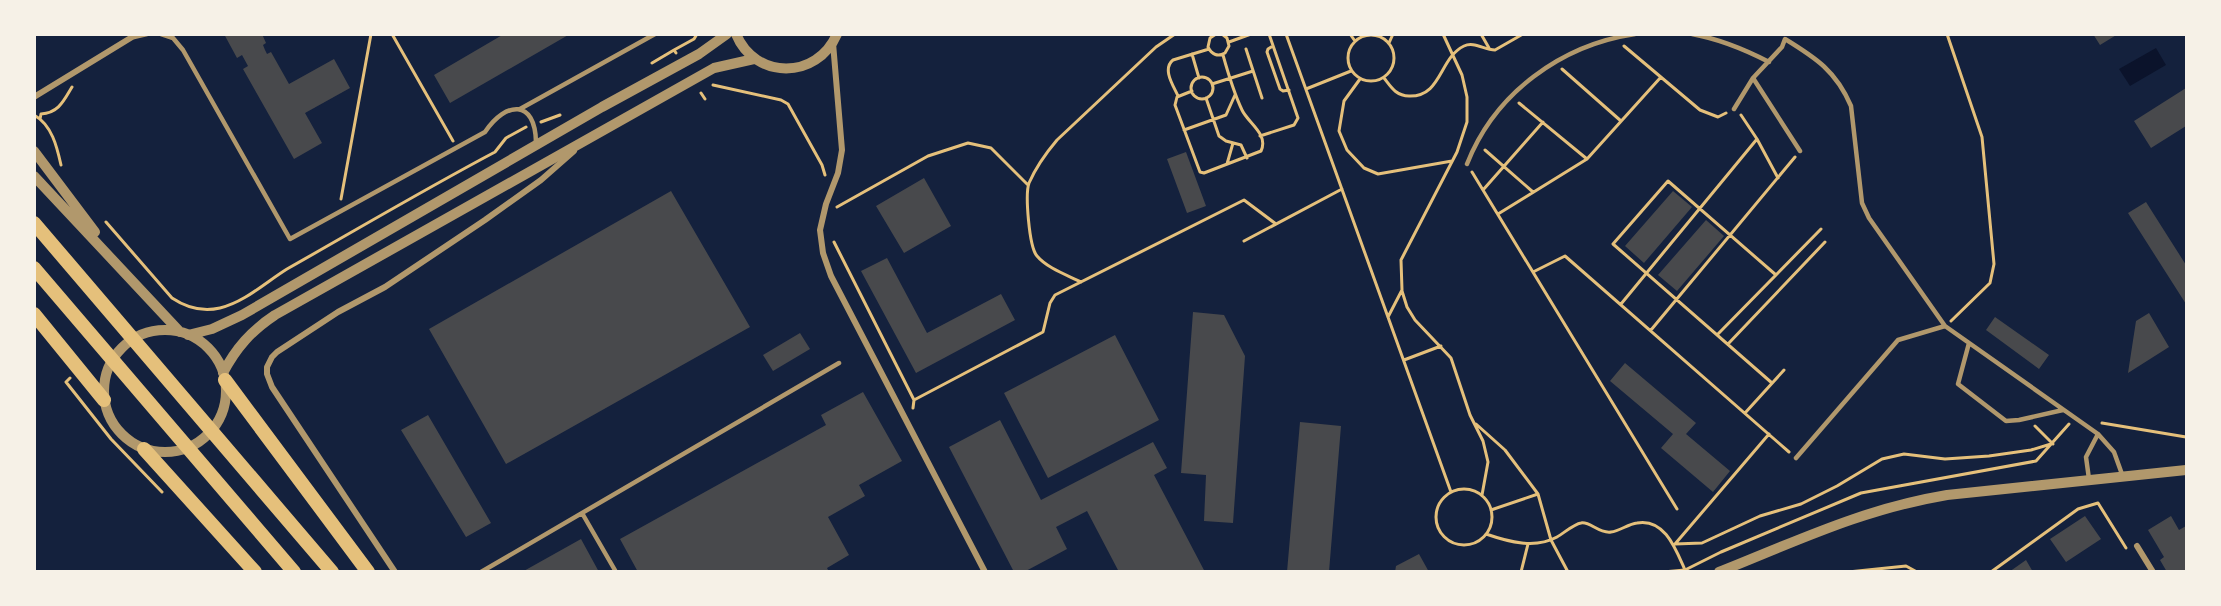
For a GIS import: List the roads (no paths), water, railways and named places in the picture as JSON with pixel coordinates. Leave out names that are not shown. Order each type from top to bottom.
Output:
[{"type":"main road","points":[[34,223],[332,572]]},
{"type":"main road","points":[[34,268],[294,572]]},
{"type":"main road","points":[[34,314],[104,400]]},
{"type":"main road","points":[[224,376],[368,572]]},
{"type":"main road","points":[[144,449],[255,572]]},
{"type":"street","points":[[34,176],[184,334],[211,352],[224,376],[225,393],[222,412],[213,429],[188,448],[176,452],[156,452],[144,449],[128,440],[115,426],[104,400],[104,383],[109,367],[124,346],[146,333],[163,330],[184,334],[212,329],[242,315],[536,145],[699,54],[727,34]]},
{"type":"street","points":[[736,34],[742,46],[754,59],[774,68],[797,68],[818,59],[835,39]]},
{"type":"street","points":[[34,97],[136,36]]},
{"type":"street","points":[[835,39],[842,150],[838,173],[826,204],[820,230],[823,253],[831,276],[985,572]]},
{"type":"street","points":[[224,376],[237,349],[248,335],[275,315],[714,68],[754,59]]},
{"type":"street","points":[[395,572],[272,387],[267,374],[269,361],[277,352],[385,286],[485,220],[541,180],[584,142]]},
{"type":"street","points":[[34,151],[130,278]]},
{"type":"street","points":[[1722,571],[1845,520],[1908,502],[1947,495],[2187,470]]},
{"type":"street","points":[[2137,546],[2153,572]]},
{"type":"lane","points":[[136,36],[147,34]]},
{"type":"lane","points":[[161,34],[173,38],[183,50],[290,239],[485,132],[494,118],[507,110],[520,109],[655,34]]},
{"type":"lane","points":[[1467,164],[1475,142],[1491,118],[1528,80],[1577,50],[1635,34]]},
{"type":"lane","points":[[1692,34],[1716,39],[1768,62]]},
{"type":"lane","points":[[1734,108],[1753,78],[1782,48],[1785,39],[1815,57],[1834,75],[1845,91],[1851,106],[1862,203],[1869,218],[1945,326],[2098,434],[2114,452],[2123,477]]},
{"type":"lane","points":[[1753,78],[1800,151]]},
{"type":"lane","points":[[520,109],[531,117],[536,145]]},
{"type":"lane","points":[[1796,458],[1898,340],[1945,326]]},
{"type":"lane","points":[[1969,343],[1958,384],[2006,421],[2063,410]]},
{"type":"lane","points":[[481,572],[839,363]]},
{"type":"lane","points":[[2089,480],[2086,457],[2098,434]]},
{"type":"lane","points":[[582,513],[616,572]]},
{"type":"water","points":[[2156,48],[2166,65],[2130,86],[2119,69]]}]
